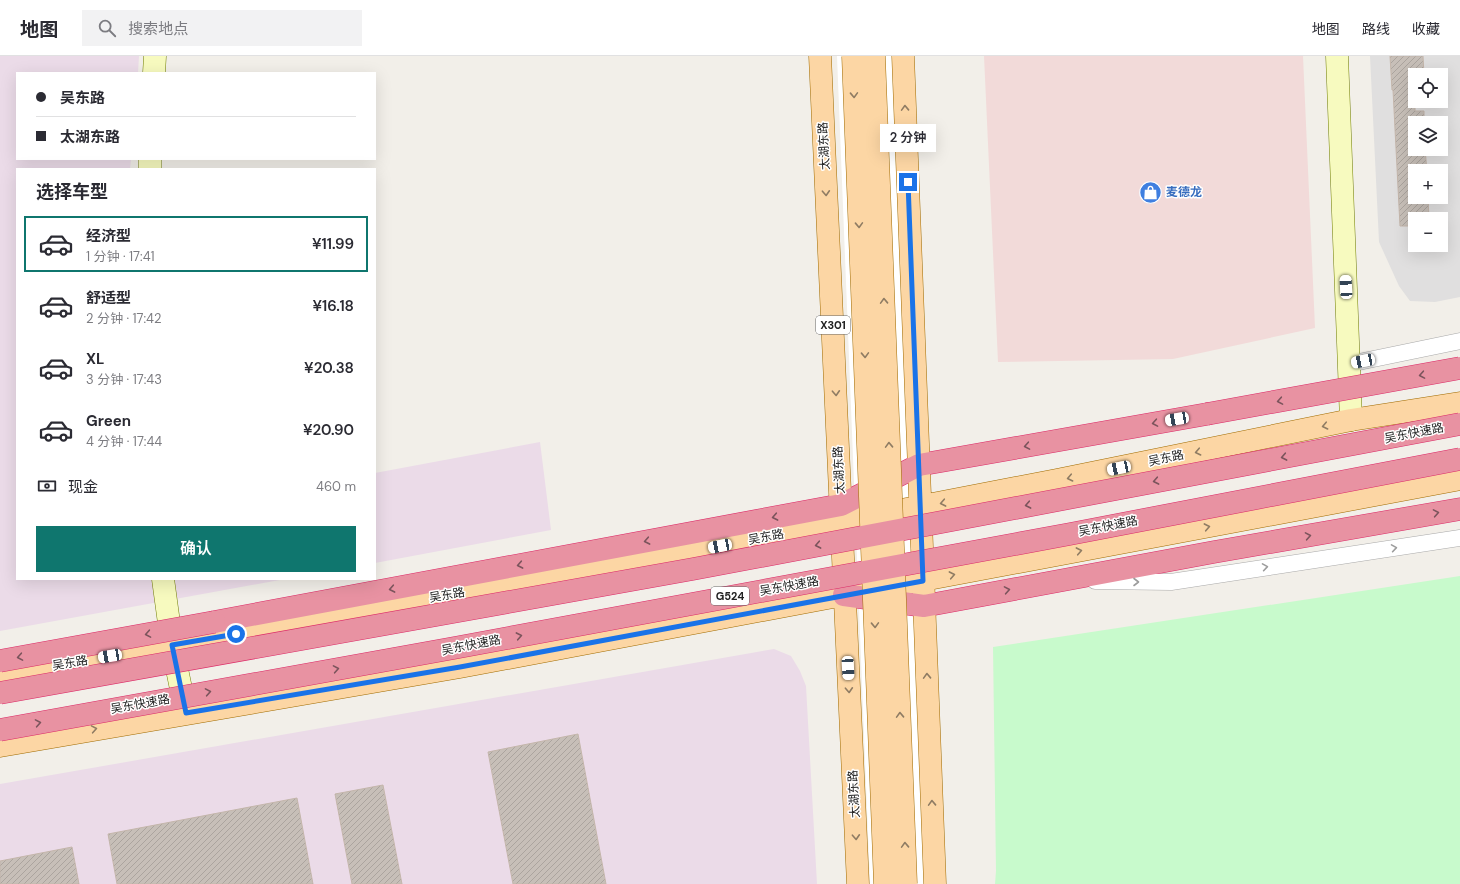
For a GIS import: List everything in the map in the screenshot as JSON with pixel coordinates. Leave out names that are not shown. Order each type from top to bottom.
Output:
[{"type":"highway","points":[[0,661],[214,622],[841,514],[919,465],[1460,368]]},
{"type":"highway","name":"吴东快速路","points":[[0,693],[685,570],[1460,424]]},
{"type":"highway","name":"吴东快速路","points":[[0,730],[470,645],[1062,535],[1460,459]]},
{"type":"highway","points":[[844,595],[924,606],[1214,552],[1460,509]]},
{"type":"main road","name":"太湖东路","points":[[820,56],[858,884]]},
{"type":"main road","points":[[853,56],[885,884]]},
{"type":"main road","points":[[874,56],[906,884]]},
{"type":"main road","points":[[903,56],[935,884]]},
{"type":"main road","name":"吴东路","points":[[0,676],[172,645],[841,514],[921,507],[1351,420],[1460,403]]},
{"type":"main road","points":[[0,746],[460,667],[923,581],[1460,478]]},
{"type":"street","points":[[154,72],[155,56]]},
{"type":"street","points":[[1336,56],[1351,420],[1460,395]]},
{"type":"street","points":[[1349,364],[1460,341]]},
{"type":"street","points":[[1055,581],[1170,582],[1460,538]]},
{"type":"street","points":[[163,580],[172,645],[186,713]]},
{"type":"shaded area","points":[[0,56],[139,56],[138,72],[16,72],[16,160],[131,160],[130,168],[16,168],[16,580],[280,580],[0,631]]},
{"type":"shaded area","name":"麦德龙","points":[[984,56],[1303,56],[1315,328],[1173,359],[998,362]]},
{"type":"shaded area","points":[[1370,56],[1460,56],[1460,297],[1435,302],[1410,301],[1399,286],[1379,242]]},
{"type":"shaded area","points":[[540,442],[551,530],[376,563],[376,473]]},
{"type":"shaded area","points":[[774,649],[791,656],[800,671],[806,686],[817,884],[0,884],[0,784]]},
{"type":"green space","points":[[1460,576],[1460,884],[995,884],[993,647]]},
{"type":"pier","points":[[837,56],[893,56],[926,884],[870,884]]},
{"type":"building","points":[[1390,56],[1423,56],[1424,68],[1408,68],[1408,108],[1415,108],[1415,111],[1424,111],[1424,116],[1408,116],[1408,156],[1426,156],[1426,164],[1408,164],[1408,204],[1428,204],[1429,212],[1408,212],[1408,226],[1400,226]]},
{"type":"building","points":[[578,734],[606,884],[513,884],[488,752]]},
{"type":"building","points":[[383,785],[402,884],[352,884],[335,794]]},
{"type":"building","points":[[297,798],[313,884],[117,884],[108,834]]},
{"type":"building","points":[[72,847],[79,884],[0,884],[0,861]]},
{"type":"place","name":"麦德龙","points":[[1150,192]]},
{"type":"route","points":[[236,634],[172,645],[186,713],[460,667],[923,581],[908,182]]}]
